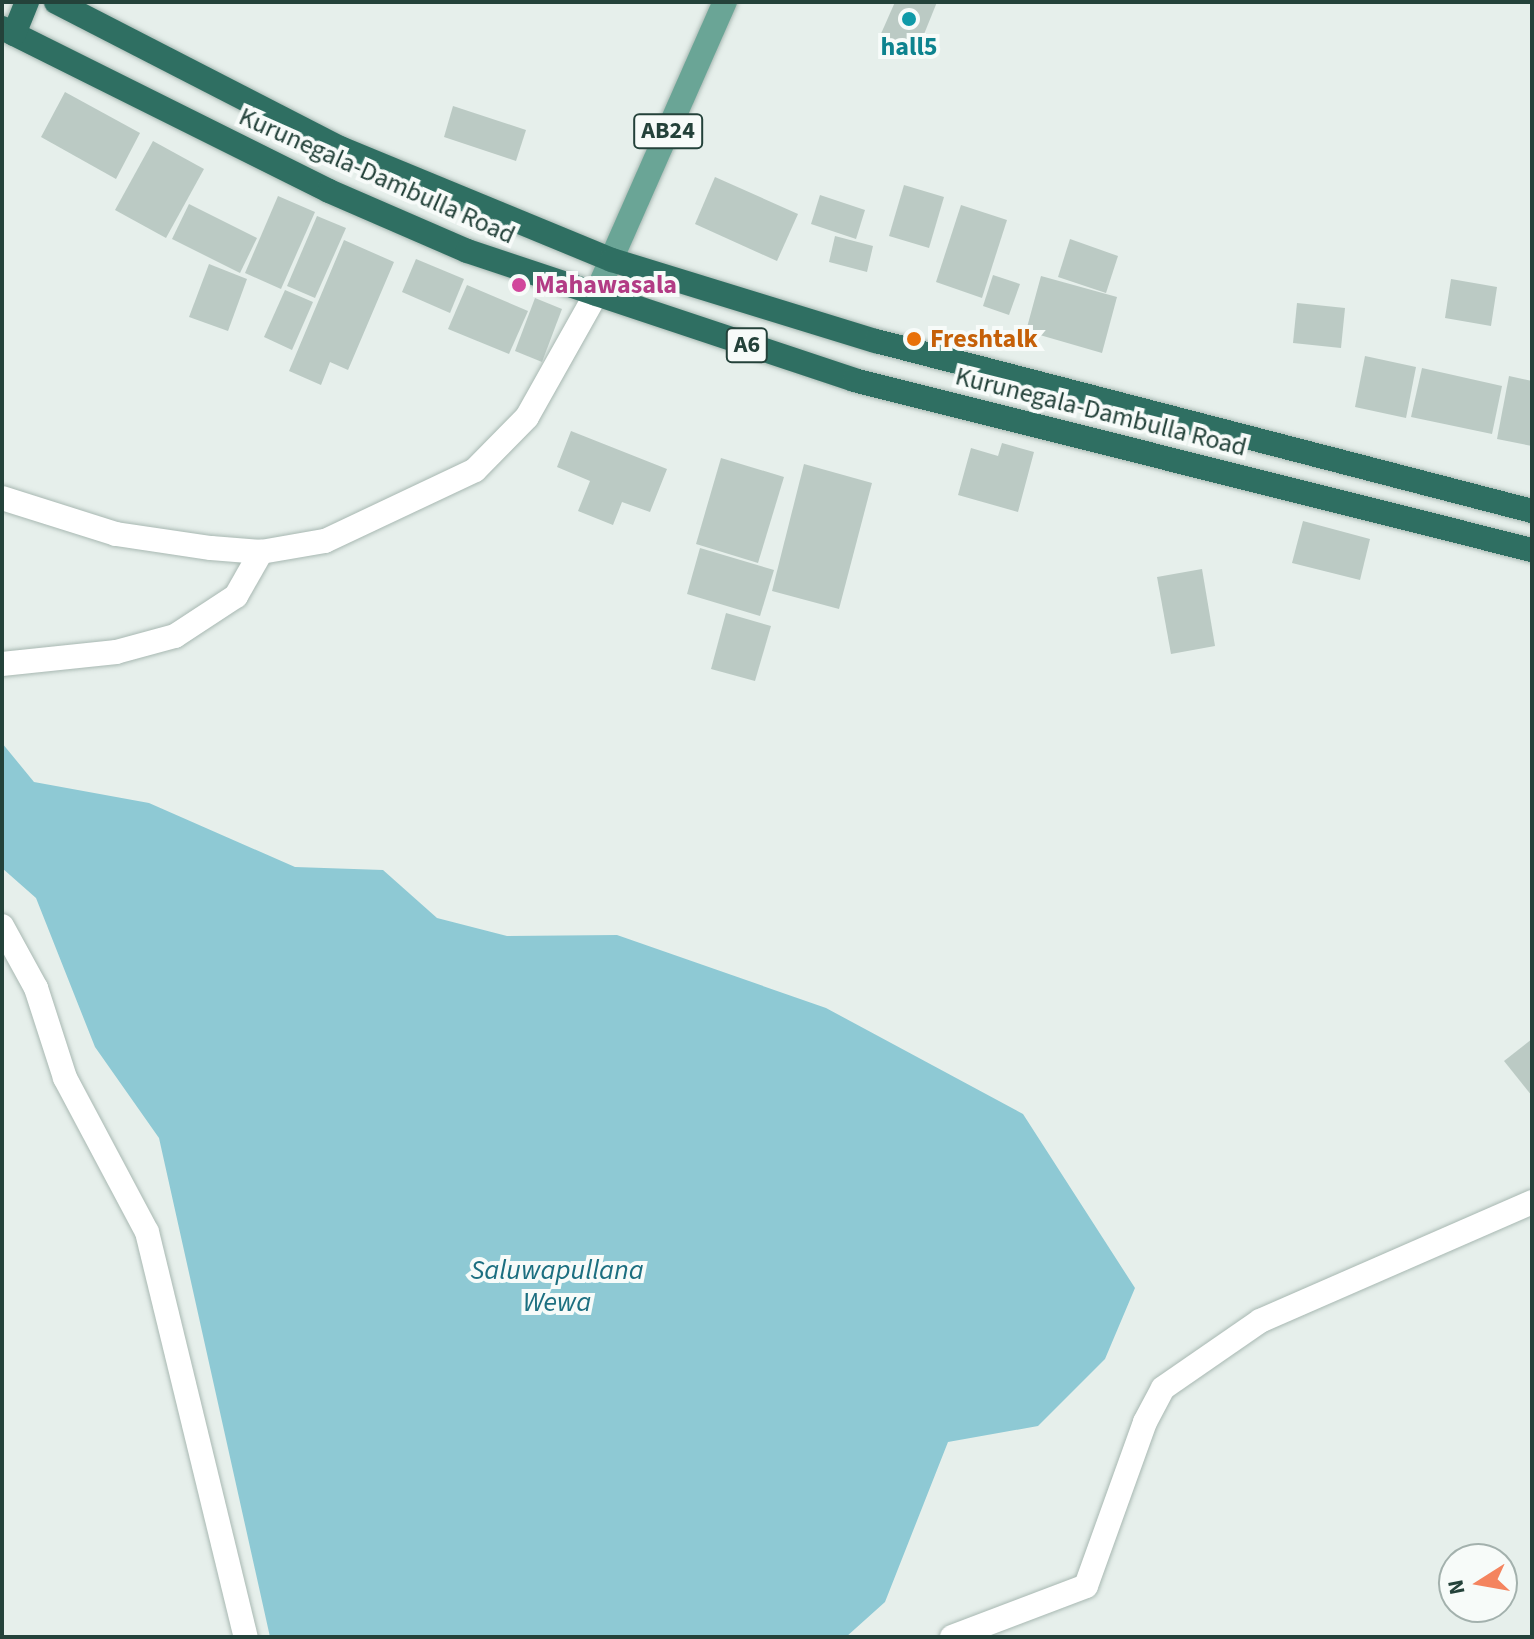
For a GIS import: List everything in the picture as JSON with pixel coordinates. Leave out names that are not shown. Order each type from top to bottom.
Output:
[{"type":"highway","points":[[8,31],[27,2]]},
{"type":"highway","name":"Kurunegala-Dambulla Road","points":[[56,2],[340,148],[612,260],[876,341],[1532,511]]},
{"type":"highway","name":"Kurunegala-Dambulla Road","points":[[8,31],[329,191],[467,251],[854,380],[1532,550]]},
{"type":"main road","name":"AB24","points":[[612,260],[725,2]]},
{"type":"main road","points":[[596,294],[612,260]]},
{"type":"street","points":[[2,498],[116,534],[261,552],[325,541],[475,470],[527,417],[596,294]]},
{"type":"street","points":[[2,664],[116,652],[175,636],[236,596],[261,552]]},
{"type":"street","points":[[2,926],[36,988],[65,1078],[147,1232],[246,1637]]},
{"type":"street","points":[[952,1637],[1086,1586],[1145,1422],[1163,1388],[1260,1321],[1532,1202]]},
{"type":"water","name":"Saluwapullana Wewa","points":[[2,743],[34,782],[149,803],[295,867],[383,870],[437,918],[507,936],[617,935],[826,1008],[1023,1114],[1135,1288],[1105,1359],[1038,1426],[948,1442],[885,1602],[846,1637],[270,1637],[159,1138],[95,1047],[36,898],[2,868]]},
{"type":"building","name":"hall5","points":[[895,2],[937,2],[916,54],[880,36]]},
{"type":"building","points":[[65,92],[140,133],[116,179],[41,137]]},
{"type":"building","points":[[453,106],[526,130],[516,161],[444,137]]},
{"type":"building","points":[[153,141],[204,169],[166,238],[115,210]]},
{"type":"building","points":[[715,177],[798,214],[777,261],[695,224]]},
{"type":"building","points":[[904,185],[944,197],[929,248],[889,236]]},
{"type":"building","points":[[820,195],[865,210],[856,239],[811,224]]},
{"type":"building","points":[[278,196],[315,212],[281,289],[245,273]]},
{"type":"building","points":[[189,204],[257,238],[240,273],[172,239]]},
{"type":"building","points":[[961,205],[1007,220],[982,298],[936,282]]},
{"type":"building","points":[[317,216],[346,228],[315,298],[287,286]]},
{"type":"building","points":[[835,236],[873,246],[867,272],[829,262]]},
{"type":"building","points":[[1070,239],[1118,256],[1106,293],[1058,277]]},
{"type":"building","points":[[344,240],[394,262],[348,370],[330,362],[321,385],[289,371]]},
{"type":"building","points":[[416,259],[464,279],[450,313],[402,292]]},
{"type":"building","points":[[209,264],[247,279],[228,331],[189,317]]},
{"type":"building","points":[[993,275],[1020,284],[1009,315],[983,306]]},
{"type":"building","points":[[1041,276],[1117,297],[1102,353],[1026,331]]},
{"type":"building","points":[[1451,279],[1497,287],[1491,326],[1445,318]]},
{"type":"building","points":[[467,285],[528,311],[509,354],[448,329]]},
{"type":"building","points":[[285,290],[313,302],[292,350],[264,337]]},
{"type":"building","points":[[535,298],[562,309],[542,362],[515,351]]},
{"type":"building","points":[[1297,303],[1345,308],[1341,348],[1293,343]]},
{"type":"building","points":[[1365,356],[1416,367],[1406,418],[1355,407]]},
{"type":"building","points":[[1422,368],[1502,386],[1492,434],[1411,417]]},
{"type":"building","points":[[1509,376],[1532,381],[1532,446],[1497,439]]},
{"type":"building","points":[[571,431],[667,469],[650,512],[622,502],[613,525],[578,511],[590,481],[557,467]]},
{"type":"building","points":[[1002,443],[1034,452],[1018,512],[958,495],[971,448],[998,456]]},
{"type":"building","points":[[721,458],[784,477],[758,563],[696,544]]},
{"type":"building","points":[[804,464],[872,483],[839,609],[772,591]]},
{"type":"building","points":[[1303,521],[1370,539],[1360,580],[1292,563]]},
{"type":"building","points":[[700,548],[774,570],[760,616],[687,594]]},
{"type":"building","points":[[1202,569],[1215,646],[1171,654],[1157,577]]},
{"type":"building","points":[[726,613],[771,626],[755,681],[711,669]]},
{"type":"building","points":[[1532,1039],[1532,1096],[1504,1061]]},
{"type":"place","name":"hall5","points":[[909,19]]},
{"type":"place","name":"Mahawasala","points":[[519,285]]},
{"type":"place","name":"Freshtalk","points":[[914,339]]}]
